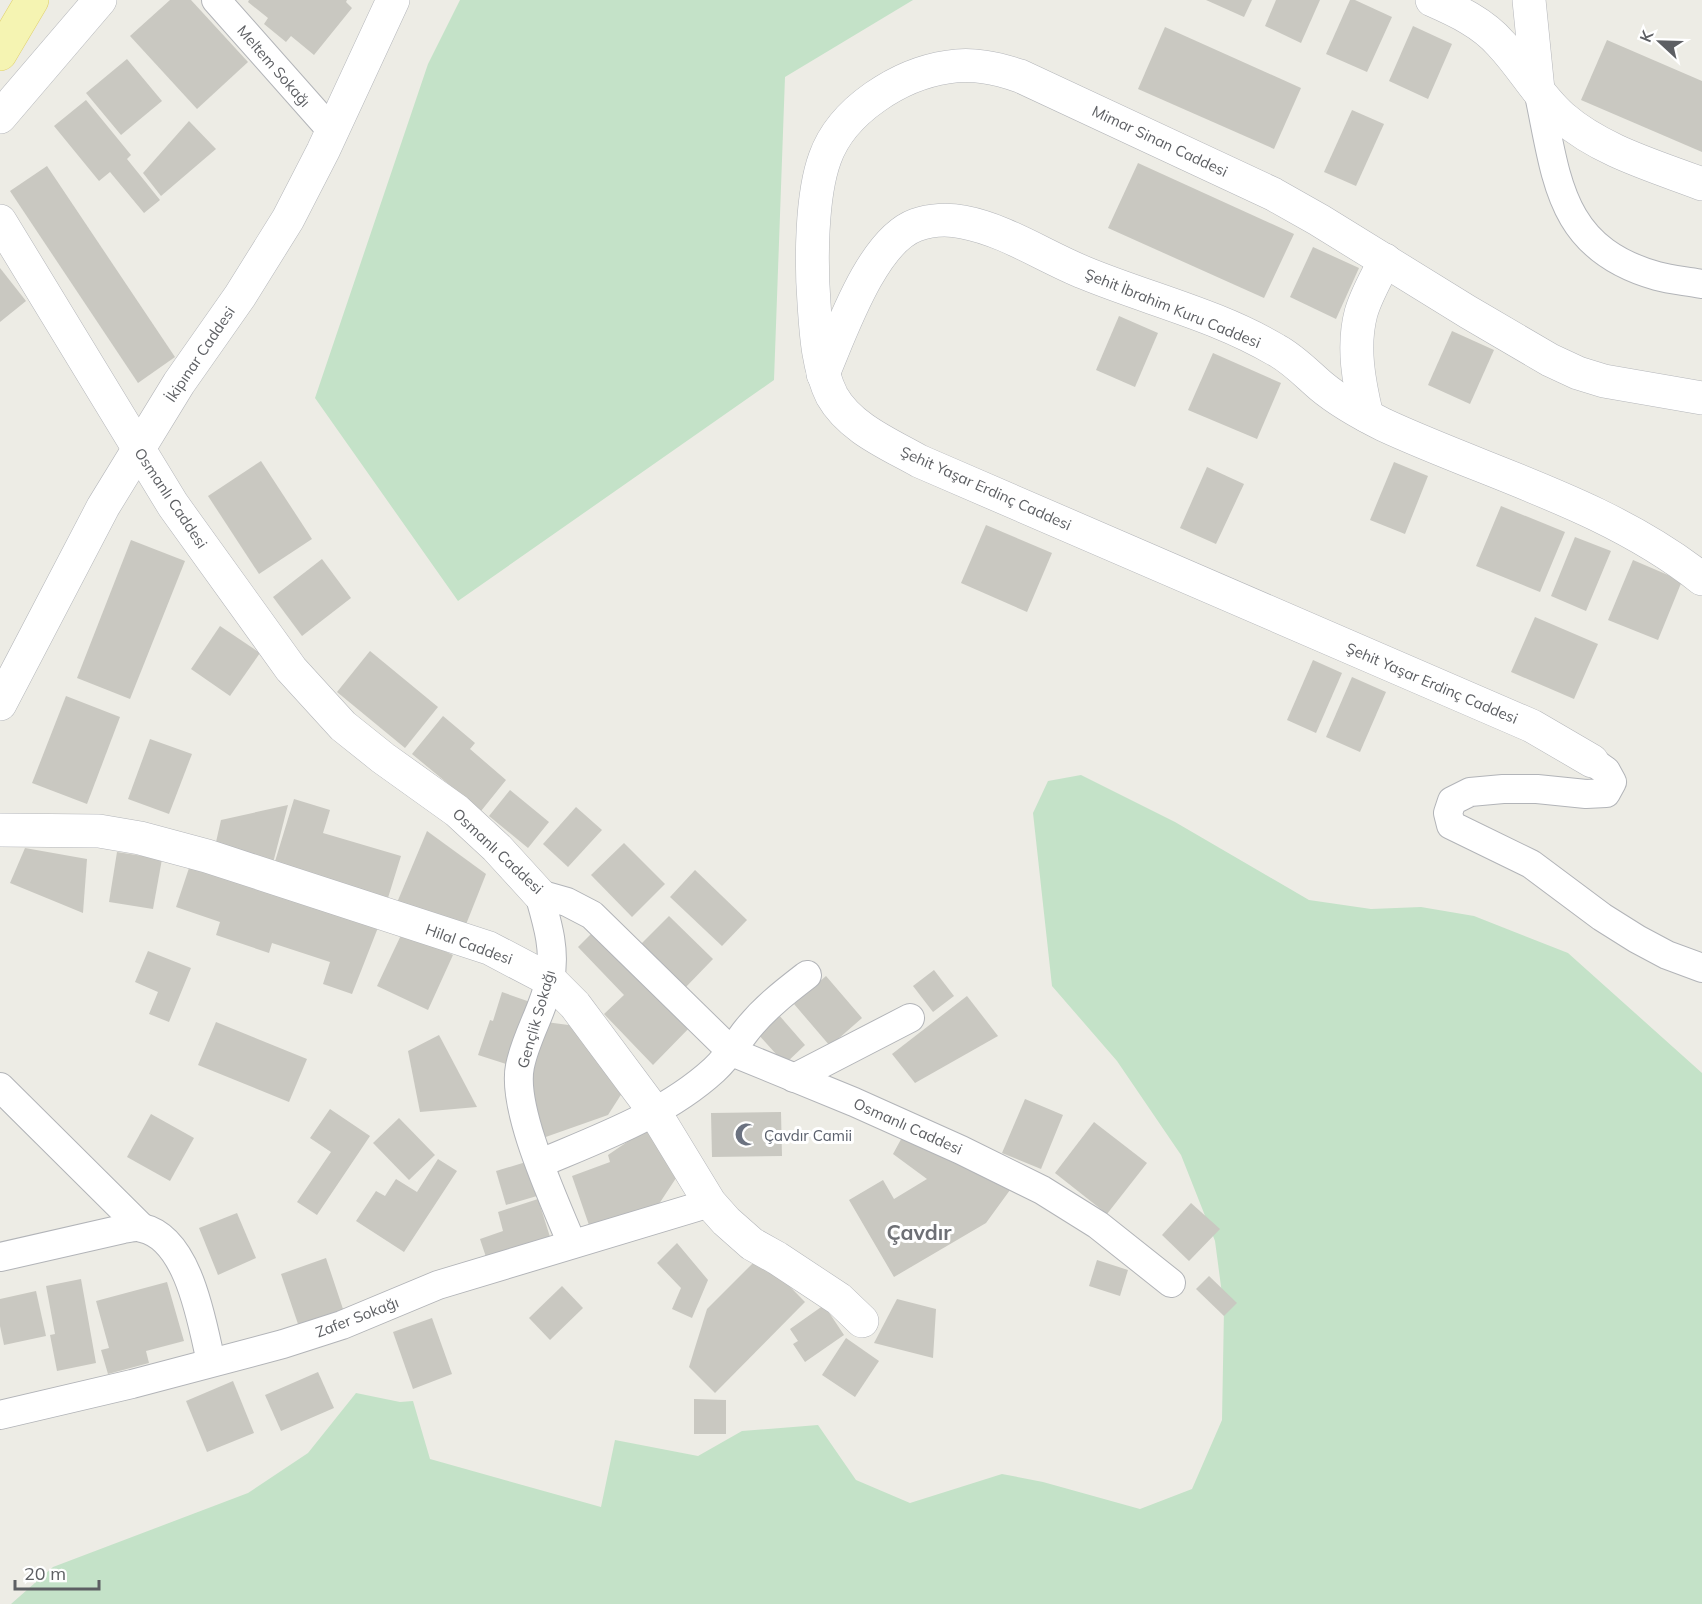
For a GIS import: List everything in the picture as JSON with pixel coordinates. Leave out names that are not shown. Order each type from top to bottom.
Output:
[{"type":"main road","points":[[0,54],[32,0]]},
{"type":"street","points":[[0,117],[100,0]]},
{"type":"street","name":"Meltem Sokağı","points":[[216,0],[332,131]]},
{"type":"street","name":"İkipınar Caddesi","points":[[4,688],[138,448],[179,383],[240,296],[288,219],[393,0]]},
{"type":"street","points":[[1432,0],[1482,26],[1501,44],[1562,117],[1586,134],[1618,151],[1702,184]]},
{"type":"street","points":[[1529,0],[1538,90],[1556,176],[1564,202],[1577,226],[1601,251],[1629,266],[1658,277],[1702,284]]},
{"type":"street","name":"Mimar Sinan Caddesi","points":[[823,374],[816,323],[813,232],[825,158],[835,139],[850,119],[900,82],[923,73],[949,67],[973,65],[997,68],[1020,76],[1273,194],[1468,312],[1550,360],[1578,373],[1604,381],[1702,398]]},
{"type":"street","name":"Şehit İbrahim Kuru Caddesi","points":[[823,374],[853,305],[873,266],[889,244],[901,232],[917,224],[941,220],[963,222],[992,230],[1085,274],[1180,307],[1277,350],[1351,408],[1582,508],[1675,557],[1702,579]]},
{"type":"street","name":"Osmanlı Caddesi","points":[[0,221],[179,513],[291,669],[343,726],[382,758],[457,811],[497,848],[539,894],[567,902],[592,915],[732,1052],[854,1102],[961,1150],[1042,1191],[1107,1231],[1171,1283]]},
{"type":"street","points":[[1367,416],[1360,387],[1358,337],[1362,312],[1384,260]]},
{"type":"street","name":"Şehit Yaşar Erdinç Caddesi","points":[[823,374],[833,398],[848,417],[876,437],[919,460],[1532,726],[1592,760],[1606,771],[1612,782],[1606,793],[1586,794],[1537,789],[1470,792],[1452,801],[1448,813],[1451,825],[1531,864],[1637,939],[1667,955],[1702,968]]},
{"type":"street","name":"Hilal Caddesi","points":[[0,830],[99,831],[140,838],[207,856],[489,948],[550,980],[575,1005],[654,1111],[710,1203],[726,1221],[752,1244],[839,1299],[862,1322]]},
{"type":"street","name":"Gençlik Sokağı","points":[[539,894],[550,932],[552,960],[550,980],[519,1066],[521,1104],[572,1244]]},
{"type":"street","points":[[541,1163],[654,1111],[713,1071],[732,1052],[761,1013],[807,975]]},
{"type":"street","points":[[794,1078],[910,1018]]},
{"type":"street","points":[[0,1087],[141,1227],[158,1235],[174,1250],[189,1280],[211,1362]]},
{"type":"street","name":"Zafer Sokağı","points":[[0,1415],[132,1384],[283,1344],[342,1325],[438,1285],[710,1203]]},
{"type":"street","points":[[0,1257],[141,1227]]},
{"type":"green space","points":[[460,0],[913,0],[785,77],[774,380],[458,601],[315,398],[428,64]]},
{"type":"green space","points":[[1081,775],[1175,822],[1309,900],[1371,909],[1421,907],[1474,916],[1568,953],[1702,1073],[1702,1604],[11,1604],[53,1567],[248,1493],[308,1453],[356,1393],[400,1402],[413,1401],[430,1459],[601,1507],[615,1440],[698,1456],[742,1431],[818,1425],[856,1480],[910,1503],[1002,1474],[1043,1482],[1140,1509],[1192,1489],[1222,1420],[1224,1309],[1215,1241],[1181,1155],[1117,1061],[1052,986],[1033,813],[1048,781]]},
{"type":"building","points":[[170,0],[191,0],[248,62],[197,109],[130,36]]},
{"type":"building","points":[[249,0],[347,0],[346,2],[352,8],[314,55],[291,36],[286,42],[264,24],[268,18],[248,2]]},
{"type":"building","points":[[1206,0],[1252,0],[1244,17]]},
{"type":"building","points":[[1276,0],[1320,0],[1301,43],[1265,26]]},
{"type":"building","points":[[1350,0],[1355,0],[1392,17],[1367,72],[1326,54]]},
{"type":"building","points":[[1413,26],[1452,44],[1428,99],[1389,81]]},
{"type":"building","points":[[1165,27],[1301,88],[1274,149],[1138,89]]},
{"type":"building","points":[[1607,40],[1702,81],[1702,152],[1581,100]]},
{"type":"building","points":[[127,59],[162,101],[121,135],[86,93]]},
{"type":"building","points":[[86,100],[131,155],[127,159],[160,200],[144,213],[110,172],[99,181],[54,126]]},
{"type":"building","points":[[1352,110],[1384,124],[1356,186],[1324,172]]},
{"type":"building","points":[[189,121],[216,149],[161,196],[143,173]]},
{"type":"building","points":[[1138,163],[1294,234],[1264,298],[1108,228]]},
{"type":"building","points":[[47,166],[175,357],[138,383],[10,191]]},
{"type":"building","points":[[1313,247],[1359,268],[1336,319],[1290,297]]},
{"type":"building","points":[[0,268],[26,301],[0,322]]},
{"type":"building","points":[[1119,316],[1158,333],[1135,387],[1096,370]]},
{"type":"building","points":[[1452,331],[1494,350],[1470,404],[1428,385]]},
{"type":"building","points":[[1213,353],[1281,383],[1257,439],[1188,410]]},
{"type":"building","points":[[261,461],[312,539],[259,574],[208,496]]},
{"type":"building","points":[[1394,462],[1428,476],[1405,534],[1370,520]]},
{"type":"building","points":[[1207,467],[1244,484],[1216,544],[1180,528]]},
{"type":"building","points":[[1501,506],[1565,532],[1540,592],[1476,566]]},
{"type":"building","points":[[986,525],[1052,553],[1027,612],[961,583]]},
{"type":"building","points":[[1575,537],[1611,551],[1586,611],[1551,596]]},
{"type":"building","points":[[131,540],[185,561],[130,699],[77,678]]},
{"type":"building","points":[[322,559],[351,598],[302,636],[273,597]]},
{"type":"building","points":[[1633,560],[1682,581],[1658,640],[1608,620]]},
{"type":"building","points":[[1535,617],[1598,644],[1574,699],[1511,672]]},
{"type":"building","points":[[220,626],[260,653],[230,696],[191,669]]},
{"type":"building","points":[[370,651],[438,707],[405,748],[337,692]]},
{"type":"building","points":[[1313,660],[1342,673],[1316,733],[1287,720]]},
{"type":"building","points":[[1352,677],[1386,692],[1360,752],[1326,737]]},
{"type":"building","points":[[66,696],[120,717],[87,804],[32,783]]},
{"type":"building","points":[[443,716],[475,743],[470,749],[506,780],[481,811],[412,754]]},
{"type":"building","points":[[150,739],[192,754],[169,814],[128,799]]},
{"type":"building","points":[[510,790],[549,822],[528,848],[489,816]]},
{"type":"building","points":[[294,799],[330,810],[323,833],[401,856],[387,901],[273,868]]},
{"type":"building","points":[[288,805],[273,863],[216,842],[221,820]]},
{"type":"building","points":[[576,807],[602,830],[568,867],[543,844]]},
{"type":"building","points":[[427,831],[486,874],[465,927],[396,905]]},
{"type":"building","points":[[624,843],[665,884],[632,917],[591,875]]},
{"type":"building","points":[[25,848],[87,859],[83,913],[10,883]]},
{"type":"building","points":[[117,852],[162,859],[153,909],[109,902]]},
{"type":"building","points":[[191,862],[379,925],[352,994],[323,984],[330,962],[272,943],[269,953],[216,935],[220,922],[176,907]]},
{"type":"building","points":[[695,870],[747,920],[722,946],[670,897]]},
{"type":"building","points":[[669,916],[713,959],[683,990],[639,946]]},
{"type":"building","points":[[598,927],[693,1024],[653,1065],[604,1014],[624,995],[578,947]]},
{"type":"building","points":[[403,931],[453,955],[428,1010],[377,986]]},
{"type":"building","points":[[148,951],[191,968],[169,1022],[149,1014],[158,992],[135,982]]},
{"type":"building","points":[[934,970],[954,996],[933,1012],[913,986]]},
{"type":"building","points":[[826,976],[862,1018],[830,1046],[794,1004]]},
{"type":"building","points":[[502,992],[533,1003],[512,1066],[478,1055],[490,1020],[493,1021]]},
{"type":"building","points":[[967,996],[998,1036],[915,1083],[892,1054]]},
{"type":"building","points":[[778,1014],[805,1045],[785,1064],[757,1033]]},
{"type":"building","points":[[216,1022],[307,1059],[289,1102],[198,1065]]},
{"type":"building","points":[[546,1022],[576,1026],[624,1090],[608,1115],[540,1139],[527,1069]]},
{"type":"building","points":[[439,1035],[477,1107],[420,1112],[408,1051]]},
{"type":"building","points":[[1025,1099],[1063,1115],[1041,1169],[1002,1153]]},
{"type":"building","points":[[330,1109],[370,1136],[317,1215],[297,1202],[331,1152],[310,1138]]},
{"type":"building","name":"Çavdır Camii","points":[[781,1112],[782,1156],[712,1157],[711,1113]]},
{"type":"building","points":[[151,1114],[194,1138],[170,1181],[127,1157]]},
{"type":"building","points":[[399,1118],[435,1155],[409,1180],[373,1143]]},
{"type":"building","points":[[1094,1122],[1147,1163],[1107,1214],[1055,1173]]},
{"type":"building","points":[[646,1129],[678,1175],[659,1204],[590,1228],[572,1176],[610,1162],[608,1155]]},
{"type":"building","points":[[905,1132],[970,1161],[1010,1190],[986,1223],[894,1277],[849,1200],[883,1180],[894,1199],[927,1179],[893,1154]]},
{"type":"building","points":[[438,1159],[457,1171],[404,1252],[356,1221],[376,1191],[385,1196],[396,1179],[417,1192]]},
{"type":"building","points":[[526,1162],[537,1196],[506,1205],[496,1171]]},
{"type":"building","points":[[538,1199],[551,1240],[487,1260],[480,1239],[503,1231],[498,1212]]},
{"type":"building","points":[[1191,1203],[1220,1229],[1189,1261],[1162,1235]]},
{"type":"building","points":[[237,1213],[256,1258],[218,1275],[199,1228]]},
{"type":"building","points":[[677,1243],[708,1280],[692,1318],[672,1309],[681,1288],[657,1263]]},
{"type":"building","points":[[760,1256],[805,1302],[715,1393],[689,1367],[707,1309]]},
{"type":"building","points":[[326,1258],[344,1312],[299,1327],[281,1274]]},
{"type":"building","points":[[1097,1260],[1128,1270],[1120,1296],[1089,1286]]},
{"type":"building","points":[[1209,1276],[1237,1303],[1224,1316],[1196,1289]]},
{"type":"building","points":[[81,1279],[96,1363],[57,1371],[50,1335],[55,1334],[46,1286]]},
{"type":"building","points":[[167,1282],[184,1341],[146,1351],[149,1363],[108,1374],[101,1350],[109,1348],[96,1301]]},
{"type":"building","points":[[562,1286],[583,1308],[550,1340],[529,1318]]},
{"type":"building","points":[[36,1291],[46,1336],[4,1345],[0,1326],[0,1299]]},
{"type":"building","points":[[897,1299],[936,1309],[933,1358],[874,1343]]},
{"type":"building","points":[[824,1305],[844,1335],[805,1362],[793,1344],[798,1341],[790,1329]]},
{"type":"building","points":[[432,1318],[452,1374],[413,1389],[393,1332]]},
{"type":"building","points":[[846,1338],[879,1361],[855,1397],[822,1375]]},
{"type":"building","points":[[318,1372],[334,1408],[281,1431],[265,1395]]},
{"type":"building","points":[[233,1381],[254,1433],[207,1452],[186,1401]]},
{"type":"building","points":[[694,1399],[726,1400],[726,1434],[694,1434]]},
{"type":"place","name":"Çavdır Camii","points":[[746,1135]]},
{"type":"district","name":"Çavdır","points":[[919,1232]]}]
